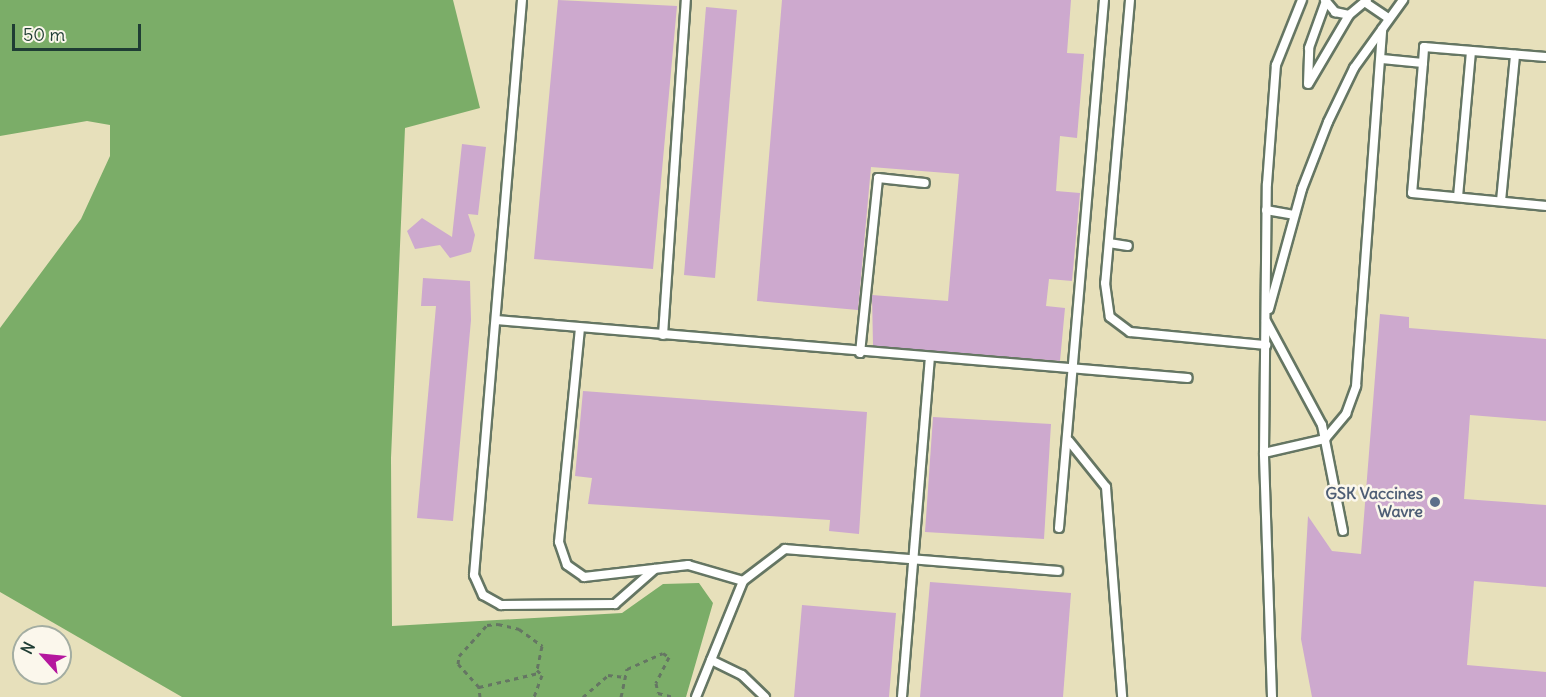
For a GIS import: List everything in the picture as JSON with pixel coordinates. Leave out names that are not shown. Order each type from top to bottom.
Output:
[{"type":"lane","points":[[522,0],[496,320],[473,553],[483,595],[501,605],[615,604],[654,570]]},
{"type":"lane","points":[[663,335],[686,0]]},
{"type":"lane","points":[[1059,528],[1076,372],[1104,0]]},
{"type":"lane","points":[[1130,0],[1105,303],[1119,327],[1266,345]]},
{"type":"lane","points":[[1272,697],[1264,453],[1266,210],[1276,65],[1302,0]]},
{"type":"lane","points":[[1325,0],[1309,48],[1308,84],[1348,15],[1367,2],[1388,18]]},
{"type":"lane","points":[[1325,0],[1335,12],[1348,15]]},
{"type":"lane","points":[[1343,531],[1325,439],[1266,321],[1294,215],[1328,122],[1354,68],[1403,0]]},
{"type":"lane","points":[[1264,453],[1325,439],[1346,414],[1356,386],[1382,59],[1382,28]]},
{"type":"lane","points":[[1546,57],[1424,47],[1412,193],[1546,206],[1546,198]]},
{"type":"lane","points":[[1458,197],[1471,52]]},
{"type":"lane","points":[[1501,201],[1515,55]]},
{"type":"lane","points":[[1382,59],[1423,63]]},
{"type":"lane","points":[[860,353],[878,178],[926,183]]},
{"type":"lane","points":[[1266,210],[1294,215]]},
{"type":"lane","points":[[1109,243],[1128,246]]},
{"type":"lane","points":[[496,320],[1076,372],[1188,378]]},
{"type":"lane","points":[[580,328],[559,542],[567,565],[584,577],[688,565],[744,581]]},
{"type":"lane","points":[[902,697],[930,359]]},
{"type":"lane","points":[[1069,441],[1106,487],[1122,697]]},
{"type":"lane","points":[[696,697],[744,581],[785,549],[1058,571]]},
{"type":"lane","points":[[711,660],[742,675],[765,697]]},
{"type":"path","points":[[480,697],[479,687],[458,664],[487,625],[519,629],[542,646],[534,697]]},
{"type":"path","points":[[621,697],[625,676],[634,663],[663,653],[669,657],[656,683],[658,693],[674,697]]},
{"type":"path","points":[[479,687],[539,672]]},
{"type":"path","points":[[583,697],[608,675],[625,676]]},
{"type":"green space","points":[[0,0],[453,0],[480,108],[405,128],[391,458],[392,626],[622,613],[663,584],[699,583],[713,603],[686,697],[182,697],[72,634],[72,625],[57,625],[0,592],[0,328],[81,219],[110,156],[110,125],[87,121],[0,136]]},
{"type":"building","points":[[558,0],[677,6],[653,269],[534,259]]},
{"type":"building","points":[[782,0],[1071,0],[1067,53],[1084,54],[1077,138],[1060,136],[1056,191],[1080,193],[1072,281],[1049,279],[1046,306],[1065,308],[1060,361],[873,346],[872,295],[948,301],[959,174],[871,167],[858,310],[757,301]]},
{"type":"building","points":[[706,7],[737,10],[715,278],[684,275]]},
{"type":"building","points":[[462,144],[486,147],[478,215],[468,214],[475,235],[471,252],[450,258],[440,245],[415,249],[407,231],[422,218],[452,237]]},
{"type":"building","points":[[423,278],[470,281],[471,320],[453,521],[417,518],[436,306],[421,306]]},
{"type":"building","name":"GSK Vaccines Wavre","points":[[1380,314],[1409,317],[1409,328],[1546,339],[1546,421],[1470,415],[1464,499],[1546,505],[1546,587],[1474,581],[1467,665],[1546,672],[1546,697],[1312,697],[1301,639],[1308,516],[1332,551],[1361,554]]},
{"type":"building","points":[[583,391],[867,412],[859,534],[829,531],[830,520],[588,504],[592,478],[575,476]]},
{"type":"building","points":[[933,417],[1051,424],[1044,539],[925,532]]},
{"type":"building","points":[[930,582],[1071,593],[1063,697],[920,697]]},
{"type":"building","points":[[802,605],[896,613],[889,697],[794,697]]},
{"type":"place","name":"GSK Vaccines Wavre","points":[[1435,502]]}]
